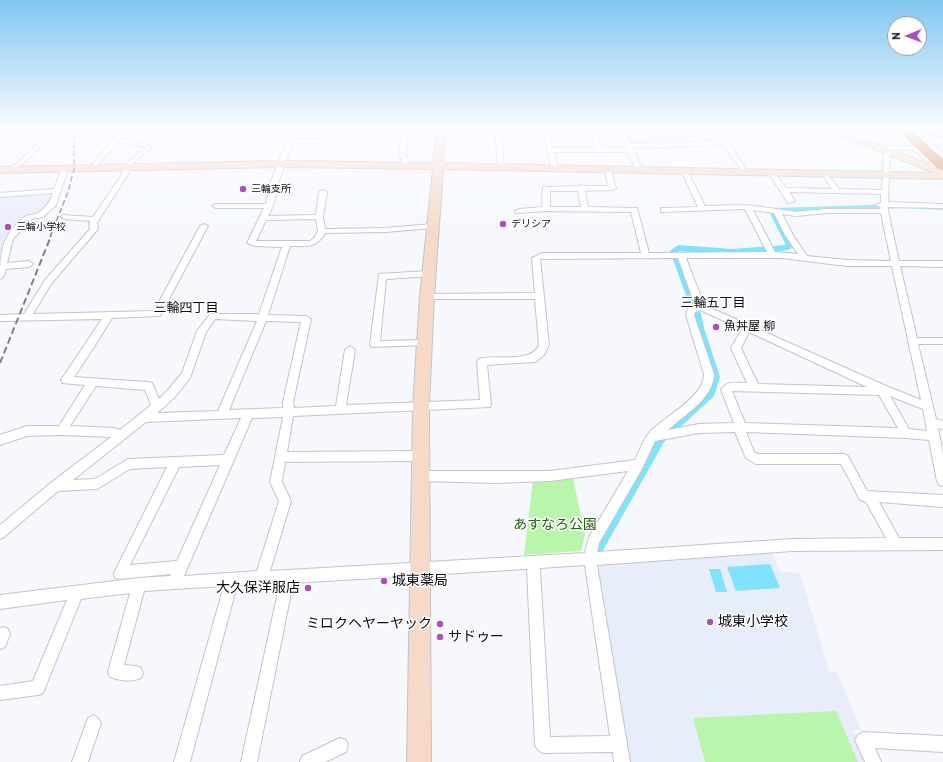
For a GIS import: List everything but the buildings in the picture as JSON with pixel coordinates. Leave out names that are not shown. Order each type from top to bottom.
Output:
[{"type":"street","points":[[12,170],[18,165]]},
{"type":"street","points":[[92,168],[95,165]]},
{"type":"street","points":[[27,317],[34,303],[66,260],[94,229],[93,223],[124,176],[129,165]]},
{"type":"street","points":[[0,170],[252,165]]},
{"type":"street","points":[[281,165],[274,184],[269,206],[251,243],[258,246],[265,243],[312,243],[318,240],[322,231],[319,217],[323,192]]},
{"type":"street","points":[[315,165],[744,171],[885,175],[942,171]]},
{"type":"street","points":[[637,165],[639,170]]},
{"type":"street","points":[[740,165],[744,171]]},
{"type":"street","points":[[884,165],[884,208],[943,481]]},
{"type":"street","points":[[924,165],[942,171]]},
{"type":"street","points":[[419,762],[421,406],[427,296],[439,166]]},
{"type":"street","points":[[0,276],[4,266],[9,238],[30,217],[40,215],[52,205],[65,169]]},
{"type":"street","points":[[546,209],[546,189],[581,187],[612,188],[608,169]]},
{"type":"street","points":[[684,170],[702,208]]},
{"type":"street","points":[[771,172],[791,201]]},
{"type":"street","points":[[824,174],[837,191]]},
{"type":"street","points":[[581,187],[585,209]]},
{"type":"street","points":[[784,190],[883,192]]},
{"type":"street","points":[[0,195],[57,191]]},
{"type":"street","points":[[664,210],[701,210],[702,208],[748,207],[796,214],[827,210],[884,208],[902,204],[943,206]]},
{"type":"street","points":[[834,205],[884,208]]},
{"type":"street","points":[[216,206],[269,206]]},
{"type":"street","points":[[748,207],[770,251]]},
{"type":"street","points":[[519,211],[546,209],[634,210],[646,256]]},
{"type":"street","points":[[775,212],[805,258]]},
{"type":"street","points":[[65,217],[96,219]]},
{"type":"street","points":[[264,218],[319,217]]},
{"type":"street","points":[[0,318],[157,314],[204,226]]},
{"type":"street","points":[[322,231],[385,230],[433,226]]},
{"type":"street","points":[[222,414],[263,317],[287,243]]},
{"type":"street","points":[[144,418],[486,404],[482,362],[532,358],[541,352],[544,345],[536,258],[542,256],[678,256],[770,251],[805,258],[847,263],[943,264]]},
{"type":"street","points":[[678,256],[700,307]]},
{"type":"street","points":[[4,266],[29,264]]},
{"type":"street","points":[[424,342],[375,344],[382,276],[429,274]]},
{"type":"street","points":[[427,296],[539,296]]},
{"type":"street","points":[[622,762],[590,558],[593,541],[638,465],[659,436],[701,395],[709,382],[709,374],[690,315],[691,310],[700,307],[708,309],[881,390],[928,407]]},
{"type":"street","points":[[109,315],[91,345],[66,380],[148,386],[157,407]]},
{"type":"street","points":[[0,533],[56,486],[144,418],[171,394],[186,375],[202,331],[214,316],[306,320],[288,402],[289,412],[276,482],[286,501],[262,577]]},
{"type":"street","points":[[748,328],[736,348],[754,387]]},
{"type":"street","points":[[913,341],[943,341]]},
{"type":"street","points":[[340,410],[350,350]]},
{"type":"street","points":[[62,430],[92,382]]},
{"type":"street","points":[[881,390],[754,387],[729,387],[726,390],[750,455],[756,459],[844,459],[864,496],[943,501]]},
{"type":"street","points":[[881,390],[906,433]]},
{"type":"street","points":[[174,583],[248,414]]},
{"type":"street","points":[[931,422],[943,425]]},
{"type":"street","points":[[659,436],[703,428],[740,427],[906,433],[933,436]]},
{"type":"street","points":[[0,440],[27,431],[62,430],[115,433],[121,436]]},
{"type":"street","points":[[280,457],[420,456]]},
{"type":"street","points":[[56,486],[97,484],[128,464],[227,460]]},
{"type":"street","points":[[175,463],[120,572],[180,567]]},
{"type":"street","points":[[420,476],[514,477],[568,475],[638,465]]},
{"type":"street","points":[[869,496],[896,545]]},
{"type":"street","points":[[0,602],[139,585],[730,550],[757,546],[943,544]]},
{"type":"street","points":[[533,562],[543,745],[619,744]]},
{"type":"street","points":[[249,762],[288,577]]},
{"type":"street","points":[[182,762],[232,580]]},
{"type":"street","points":[[136,673],[115,672],[139,585]]},
{"type":"street","points":[[0,692],[38,688],[76,592]]},
{"type":"street","points":[[0,634],[3,634],[0,642]]},
{"type":"street","points":[[80,762],[93,723]]},
{"type":"street","points":[[873,762],[863,740],[943,744]]},
{"type":"street","points":[[308,762],[340,746]]},
{"type":"shaded area","name":"三輪小学校","points":[[54,193],[48,205],[35,214],[28,215],[5,239],[0,267],[0,197]]},
{"type":"shaded area","name":"城東小学校","points":[[772,552],[780,572],[800,573],[829,671],[837,672],[861,730],[853,730],[867,762],[626,762],[597,570],[601,564]]},
{"type":"green space","name":"あすなろ公園","points":[[573,478],[585,535],[581,551],[524,555],[533,480]]},
{"type":"green space","points":[[836,711],[858,762],[705,762],[693,718]]},
{"type":"water","points":[[770,564],[780,588],[736,591],[727,567]]},
{"type":"water","points":[[709,569],[720,569],[727,592],[716,592]]},
{"type":"waterway","points":[[693,304],[674,251],[678,248],[704,251],[733,251],[788,247],[789,243],[772,210],[904,206],[943,208]]},
{"type":"waterway","points":[[597,550],[660,439],[709,396],[715,377],[699,328],[697,313]]},
{"type":"railway","points":[[50,237],[68,192],[74,165]]},
{"type":"railway","points":[[0,363],[51,236]]},
{"type":"place","name":"三輪支所","points":[[243,189]]},
{"type":"place","name":"デリシア","points":[[503,224]]},
{"type":"place","name":"三輪小学校","points":[[8,227]]},
{"type":"place","name":"魚丼屋 柳","points":[[716,327]]},
{"type":"place","name":"城東薬局","points":[[384,581]]},
{"type":"place","name":"大久保洋服店","points":[[308,588]]},
{"type":"place","name":"城東小学校","points":[[710,622]]},
{"type":"place","name":"ミロクヘヤーヤック","points":[[440,624]]},
{"type":"place","name":"サドゥー","points":[[440,637]]},
{"type":"district","name":"三輪五丁目","points":[[713,303]]},
{"type":"district","name":"三輪四丁目","points":[[186,308]]}]
